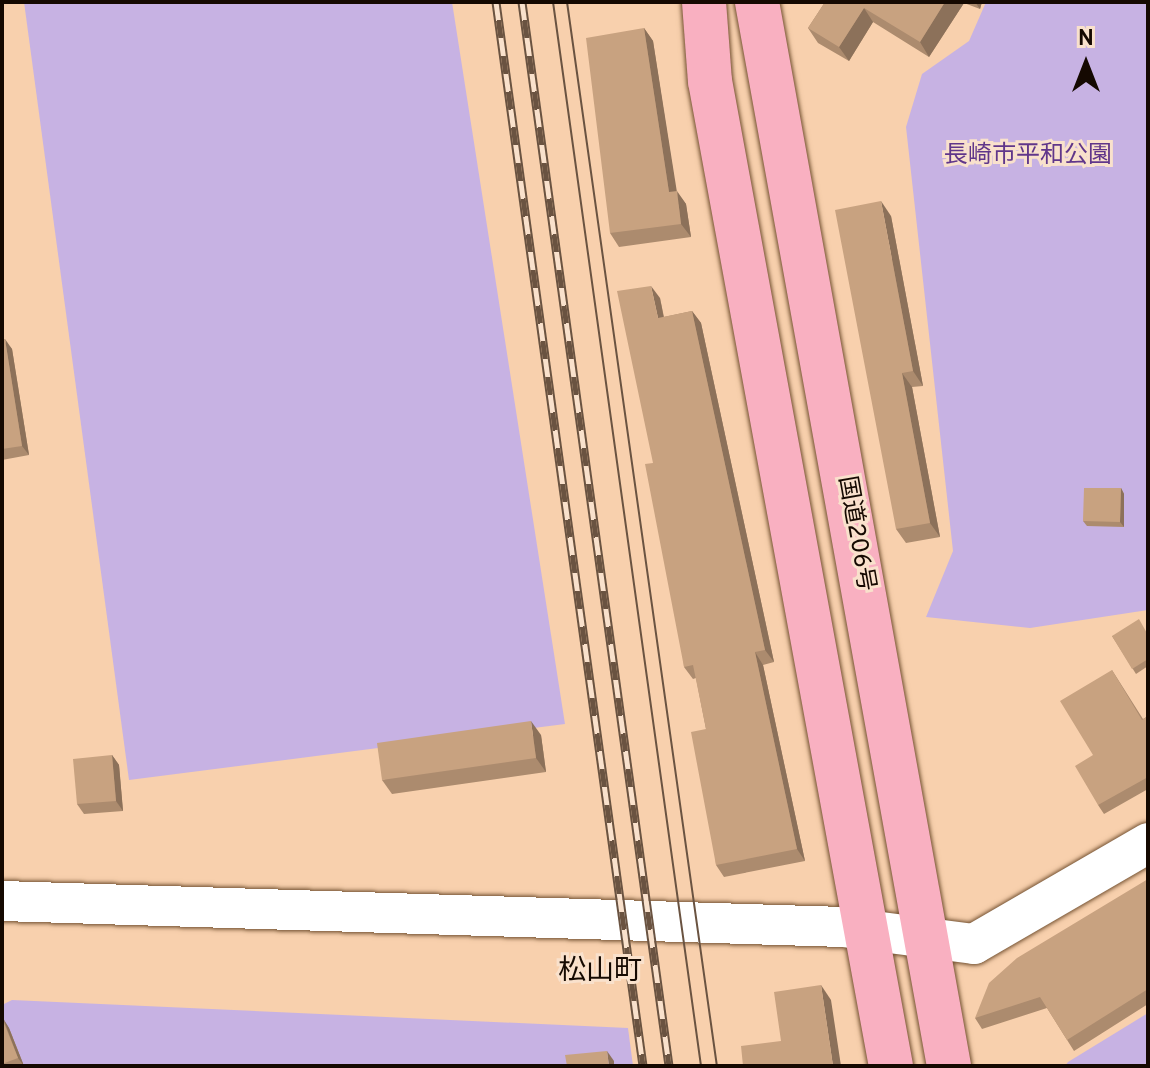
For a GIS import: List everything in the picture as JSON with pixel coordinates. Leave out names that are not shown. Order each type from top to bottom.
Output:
[{"type":"highway","points":[[704,2],[710,81],[891,1066]]},
{"type":"highway","name":"国道206号","points":[[757,2],[949,1066]]},
{"type":"street","points":[[2,901],[866,928],[974,944],[1148,843]]},
{"type":"green space","points":[[24,2],[452,2],[565,724],[129,780]]},
{"type":"green space","name":"長崎市平和公園","points":[[986,2],[1148,2],[1148,610],[1030,628],[926,617],[953,551],[906,127],[922,74],[969,41]]},
{"type":"green space","points":[[12,1000],[628,1028],[633,1066],[2,1066],[2,1005]]},
{"type":"green space","points":[[1148,1013],[1148,1066],[1065,1066],[1068,1062]]},
{"type":"building","points":[[825,2],[945,2],[920,42],[864,8],[839,47],[808,28]]},
{"type":"building","points":[[644,28],[669,192],[677,191],[681,224],[610,233],[586,38]]},
{"type":"building","points":[[881,201],[913,371],[902,373],[930,523],[896,529],[835,210]]},
{"type":"building","points":[[651,286],[658,318],[692,311],[765,650],[755,652],[797,849],[716,865],[691,732],[706,729],[693,665],[684,667],[645,464],[653,463],[617,291]]},
{"type":"building","points":[[2,339],[5,339],[22,446],[2,449]]},
{"type":"building","points":[[1084,488],[1121,488],[1120,522],[1083,521]]},
{"type":"building","points":[[1139,619],[1148,635],[1148,659],[1132,669],[1112,636]]},
{"type":"building","points":[[1112,670],[1142,720],[1148,716],[1148,777],[1098,805],[1075,766],[1093,755],[1060,701]]},
{"type":"building","points":[[531,721],[536,758],[382,780],[377,743]]},
{"type":"building","points":[[112,755],[116,801],[77,804],[73,759]]},
{"type":"building","points":[[1148,879],[1148,989],[1067,1040],[1040,997],[975,1018],[989,983],[1017,958]]},
{"type":"building","points":[[821,985],[833,1066],[743,1066],[741,1046],[781,1041],[774,992]]},
{"type":"building","points":[[2,1018],[18,1058],[2,1064]]},
{"type":"building","points":[[607,1051],[609,1066],[567,1066],[565,1055]]},
{"type":"tram line","points":[[553,2],[701,1066]]},
{"type":"tram line","points":[[567,2],[717,1066]]},
{"type":"railway","points":[[496,2],[643,1066]]},
{"type":"railway","points":[[522,2],[669,1066]]},
{"type":"district","name":"松山町","points":[[600,972]]}]
